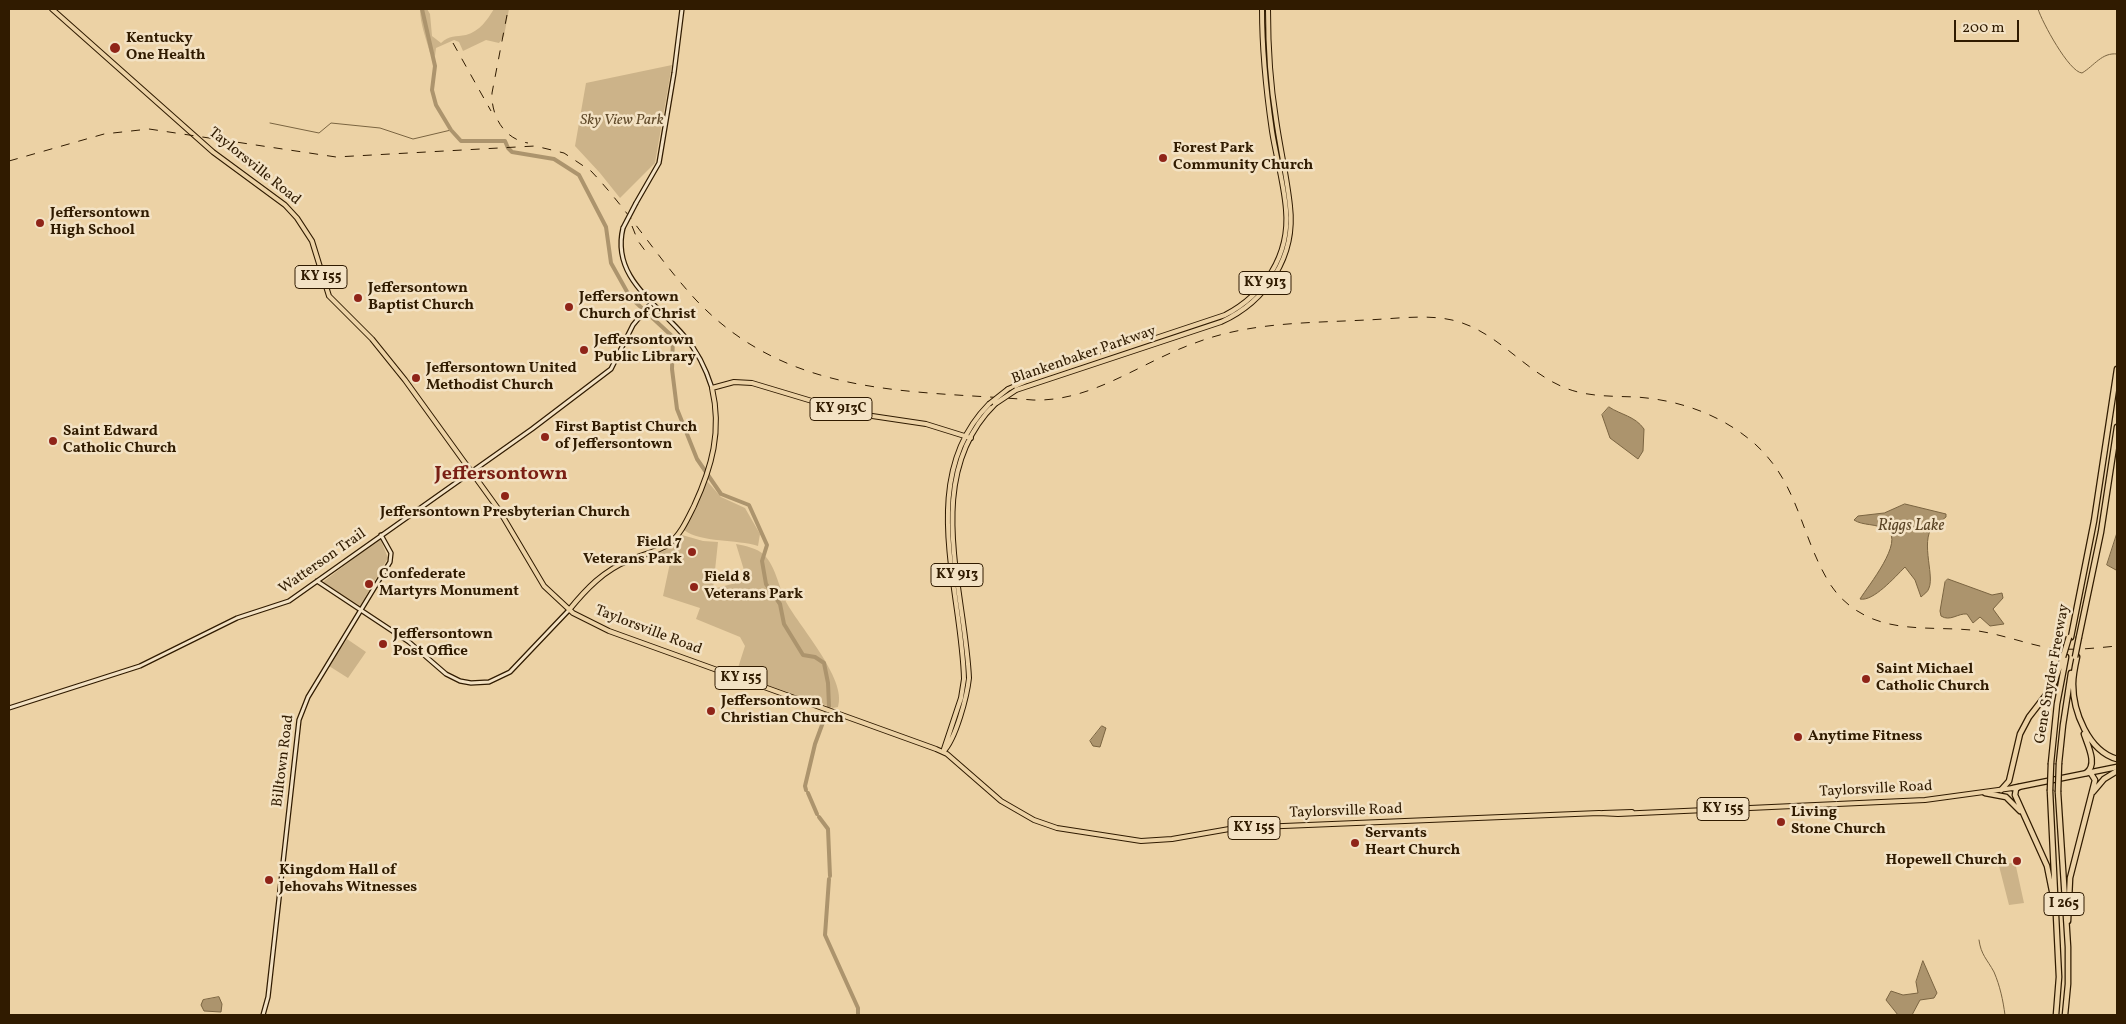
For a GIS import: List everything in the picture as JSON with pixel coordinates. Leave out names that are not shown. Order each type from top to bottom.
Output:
[{"type":"highway","name":"Gene Snyder Freeway","points":[[2056,1015],[2058,965],[2050,791],[2055,718],[2065,657],[2097,505],[2117,369]]},
{"type":"highway","name":"Gene Snyder Freeway","points":[[2065,1015],[2068,984],[2068,947],[2058,792],[2059,763],[2065,710],[2105,508],[2117,427]]},
{"type":"highway","points":[[2000,790],[2009,781],[2022,730],[2053,686],[2065,657]]},
{"type":"highway","points":[[2068,947],[2070,878],[2094,779],[2088,773],[2093,764],[2073,690],[2076,657]]},
{"type":"highway","points":[[2080,715],[2093,744],[2106,754],[2117,759]]},
{"type":"highway","points":[[2013,760],[2011,780],[2016,787],[2015,794],[2049,874],[2058,965]]},
{"type":"highway","name":"Taylorsville Road","points":[[2016,787],[2117,767]]},
{"type":"highway","points":[[2090,798],[2104,779],[2117,772]]},
{"type":"highway","points":[[1986,793],[2006,797],[2014,803],[2024,817]]},
{"type":"main road","name":"Taylorsville Road","points":[[52,9],[213,152],[291,211],[312,241],[324,287],[332,301],[360,326],[389,358],[503,516],[540,580],[569,610],[609,631],[832,710],[943,752],[1001,801],[1032,819],[1057,828],[1141,841],[1172,839],[1236,828],[1925,800],[1986,793],[2016,787]]},
{"type":"main road","points":[[317,581],[409,642],[446,674],[460,681],[489,682],[510,672],[584,592],[609,571],[629,560],[663,548],[675,538],[686,524],[709,472],[715,450],[717,425],[712,388],[705,369],[693,347],[632,281],[624,266],[621,249],[623,228],[659,162],[674,73],[682,9]]},
{"type":"main road","name":"Blankenbaker Parkway","points":[[943,752],[961,698],[964,679],[947,520],[952,479],[968,438],[989,404],[1008,389],[1027,381],[1225,315],[1247,302],[1267,280],[1283,246],[1287,216],[1267,99],[1262,9]]},
{"type":"main road","name":"Blankenbaker Parkway","points":[[968,438],[995,404],[1016,390],[1221,322],[1247,308],[1271,282],[1286,249],[1291,216],[1274,104],[1268,9]]},
{"type":"main road","name":"Watterson Trail","points":[[9,708],[143,665],[237,618],[289,601],[381,534],[532,429],[611,369],[633,325],[652,302]]},
{"type":"main road","name":"KY 913C","points":[[712,388],[734,382],[752,383],[852,413],[926,424],[968,438]]},
{"type":"main road","name":"Billtown Road","points":[[263,1015],[269,992],[299,718],[308,696],[362,611],[391,559],[390,551],[381,534]]},
{"type":"green space","points":[[420,9],[427,9],[430,14],[432,36],[441,43],[450,37],[466,35],[475,31],[486,21],[494,9],[509,9],[504,36],[499,43],[486,40],[463,51],[459,42],[454,40],[436,48],[435,56],[430,53],[422,26]]},
{"type":"green space","name":"Sky View Park","points":[[672,65],[655,163],[620,198],[575,146],[586,83]]},
{"type":"green space","points":[[707,481],[721,497],[745,508],[760,534],[758,546],[709,539],[684,530]]},
{"type":"green space","points":[[682,535],[703,541],[718,542],[713,589],[747,580],[736,544],[755,549],[768,559],[785,600],[829,667],[836,682],[839,695],[838,707],[833,708],[736,674],[745,646],[740,637],[696,619],[700,608],[663,596],[670,563],[643,557],[661,551]]},
{"type":"green space","points":[[380,538],[388,558],[360,606],[323,582]]},
{"type":"green space","points":[[347,639],[366,652],[348,678],[329,666]]},
{"type":"green space","points":[[2015,862],[2024,903],[2009,905],[1999,866]]},
{"type":"water","points":[[1609,407],[1632,418],[1644,429],[1643,451],[1638,459],[1610,438],[1602,415]]},
{"type":"water","name":"Riggs Lake","points":[[1905,504],[1946,514],[1944,519],[1936,523],[1931,529],[1928,537],[1930,582],[1927,592],[1921,597],[1915,580],[1905,567],[1877,593],[1871,597],[1860,599],[1883,564],[1891,544],[1891,536],[1883,528],[1854,520],[1858,516],[1884,513]]},
{"type":"water","points":[[2117,533],[2117,567],[2116,570],[2107,565]]},
{"type":"water","points":[[1948,579],[1992,595],[2002,593],[2003,598],[1993,609],[2004,624],[1990,626],[1980,617],[1973,623],[1967,614],[1951,618],[1941,616],[1940,611],[1945,582]]},
{"type":"water","points":[[1102,726],[1106,728],[1100,747],[1093,746],[1090,741]]},
{"type":"water","points":[[1923,961],[1937,993],[1934,998],[1920,1000],[1912,1015],[1898,1015],[1886,1000],[1891,991],[1903,995],[1918,993],[1916,982]]},
{"type":"water","points":[[219,997],[222,1004],[221,1012],[204,1011],[201,1005],[203,1000]]},
{"type":"waterway","points":[[422,9],[435,66],[432,90],[436,105],[451,130],[461,141],[505,141],[512,152],[554,159],[579,175],[606,227],[611,263],[630,297],[673,337],[672,369],[677,409],[697,459],[721,494],[749,505],[767,545],[762,561],[766,584],[780,604],[784,624],[803,655],[815,657],[824,663],[828,683],[829,706],[815,744],[805,786],[806,790]]},
{"type":"waterway","points":[[2038,9],[2063,56],[2082,73],[2102,57],[2117,54]]},
{"type":"waterway","points":[[270,123],[319,133],[331,123],[380,128],[413,139],[451,130]]},
{"type":"waterway","points":[[808,793],[817,814]]},
{"type":"waterway","points":[[819,817],[828,829],[830,876]]},
{"type":"waterway","points":[[829,879],[825,935],[858,1008],[858,1015]]},
{"type":"waterway","points":[[1979,940],[1983,953],[1998,983],[2005,1015]]},
{"type":"railway","points":[[507,15],[492,93],[492,102],[497,118],[506,131],[512,137],[528,143]]},
{"type":"railway","points":[[453,43],[491,111]]},
{"type":"railway","points":[[9,161],[104,134],[149,129],[336,157],[535,146],[564,153],[591,171],[696,300],[732,332],[770,356],[811,372],[853,383],[896,390],[1033,400],[1055,399],[1076,395],[1096,388],[1175,351],[1216,336],[1237,331],[1301,323],[1409,317],[1431,317],[1452,320],[1482,332],[1535,371],[1563,387],[1590,394],[1636,397],[1669,402],[1714,417],[1742,434],[1755,444],[1781,475],[1790,491],[1810,544],[1831,586],[1846,603],[1866,616],[1896,625],[1981,631],[2049,648],[2075,649],[2117,646]]},
{"type":"railway","points":[[632,226],[638,241],[649,256]]},
{"type":"place","name":"Kentucky One Health","points":[[115,48]]},
{"type":"place","name":"Forest Park Community Church","points":[[1163,158]]},
{"type":"place","name":"Jeffersontown High School","points":[[40,223]]},
{"type":"place","name":"Jeffersontown Baptist Church","points":[[358,298]]},
{"type":"place","name":"Jeffersontown Church of Christ","points":[[569,307]]},
{"type":"place","name":"Jeffersontown Public Library","points":[[584,350]]},
{"type":"place","name":"Jeffersontown United Methodist Church","points":[[416,378]]},
{"type":"place","name":"First Baptist Church of Jeffersontown","points":[[545,437]]},
{"type":"place","name":"Saint Edward Catholic Church","points":[[53,441]]},
{"type":"place","name":"Jeffersontown Presbyterian Church","points":[[505,496]]},
{"type":"place","name":"Field 7 Veterans Park","points":[[692,552]]},
{"type":"place","name":"Confederate Martyrs Monument","points":[[369,584]]},
{"type":"place","name":"Field 8 Veterans Park","points":[[694,587]]},
{"type":"place","name":"Jeffersontown Post Office","points":[[383,644]]},
{"type":"place","name":"Saint Michael Catholic Church","points":[[1866,679]]},
{"type":"place","name":"Jeffersontown Christian Church","points":[[711,711]]},
{"type":"place","name":"Anytime Fitness","points":[[1798,737]]},
{"type":"place","name":"Living Stone Church","points":[[1781,822]]},
{"type":"place","name":"Servants Heart Church","points":[[1355,843]]},
{"type":"place","name":"Hopewell Church","points":[[2017,861]]},
{"type":"place","name":"Kingdom Hall of Jehovahs Witnesses","points":[[269,880]]},
{"type":"district","name":"Jeffersontown","points":[[501,475]]}]
